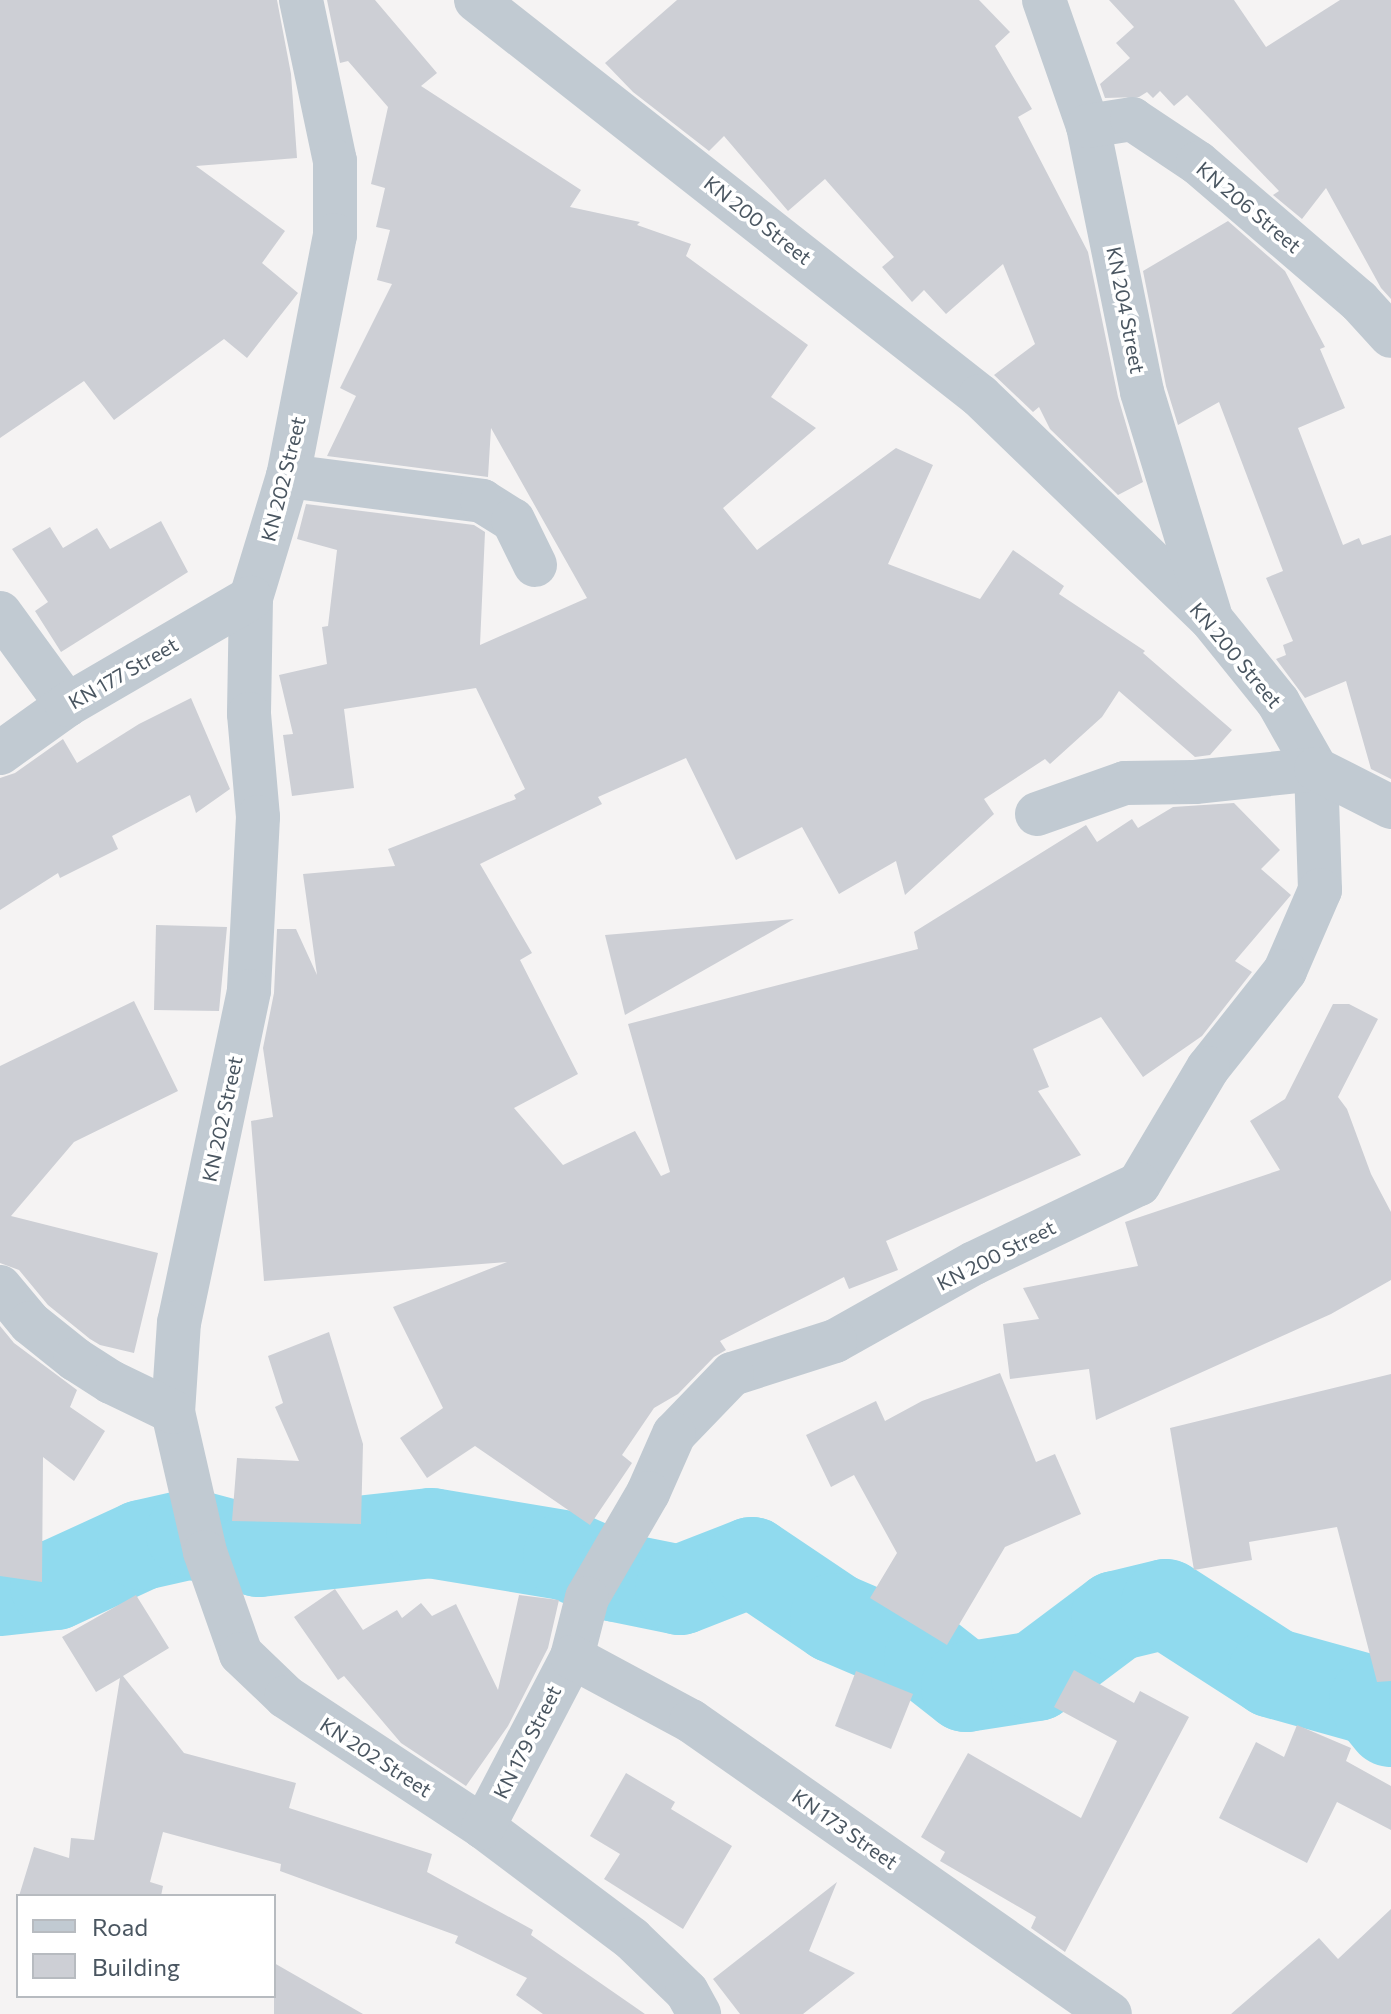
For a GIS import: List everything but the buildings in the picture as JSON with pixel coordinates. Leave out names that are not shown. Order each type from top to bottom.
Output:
[{"type":"street","name":"KN 202 Street","points":[[301,0],[335,161],[335,235],[288,476],[251,598],[249,714],[258,817],[249,991],[179,1322],[173,1412],[202,1533],[241,1654],[286,1697],[483,1827],[632,1939],[687,1992],[699,2014]]},
{"type":"street","name":"KN 200 Street","points":[[476,0],[980,396],[1211,619],[1278,702],[1316,769],[1320,890],[1285,971],[1208,1068],[1139,1184],[974,1263],[835,1341],[732,1374],[674,1434],[648,1493],[587,1598],[572,1657]]},
{"type":"street","name":"KN 204 Street","points":[[1044,0],[1088,126],[1142,392],[1211,619]]},
{"type":"street","name":"KN 206 Street","points":[[1088,126],[1132,119],[1198,163],[1359,301],[1391,336]]},
{"type":"street","points":[[288,476],[482,501],[513,520],[535,565]]},
{"type":"street","name":"KN 177 Street","points":[[0,753],[67,705],[251,598]]},
{"type":"street","points":[[0,613],[67,705]]},
{"type":"street","points":[[1037,814],[1125,783],[1195,782],[1316,769],[1391,807]]},
{"type":"street","points":[[0,1287],[30,1323],[75,1359],[111,1382],[173,1412]]},
{"type":"street","name":"KN 179 Street","points":[[483,1827],[572,1657]]},
{"type":"street","name":"KN 173 Street","points":[[572,1657],[691,1721],[1110,2014]]},
{"type":"waterway","points":[[0,1591],[55,1585],[142,1545],[191,1534],[259,1552],[431,1533],[568,1556],[616,1577],[680,1590],[752,1562],[835,1618],[929,1658],[966,1687],[1036,1676],[1116,1616],[1166,1604],[1273,1673],[1374,1701],[1391,1722]]}]
